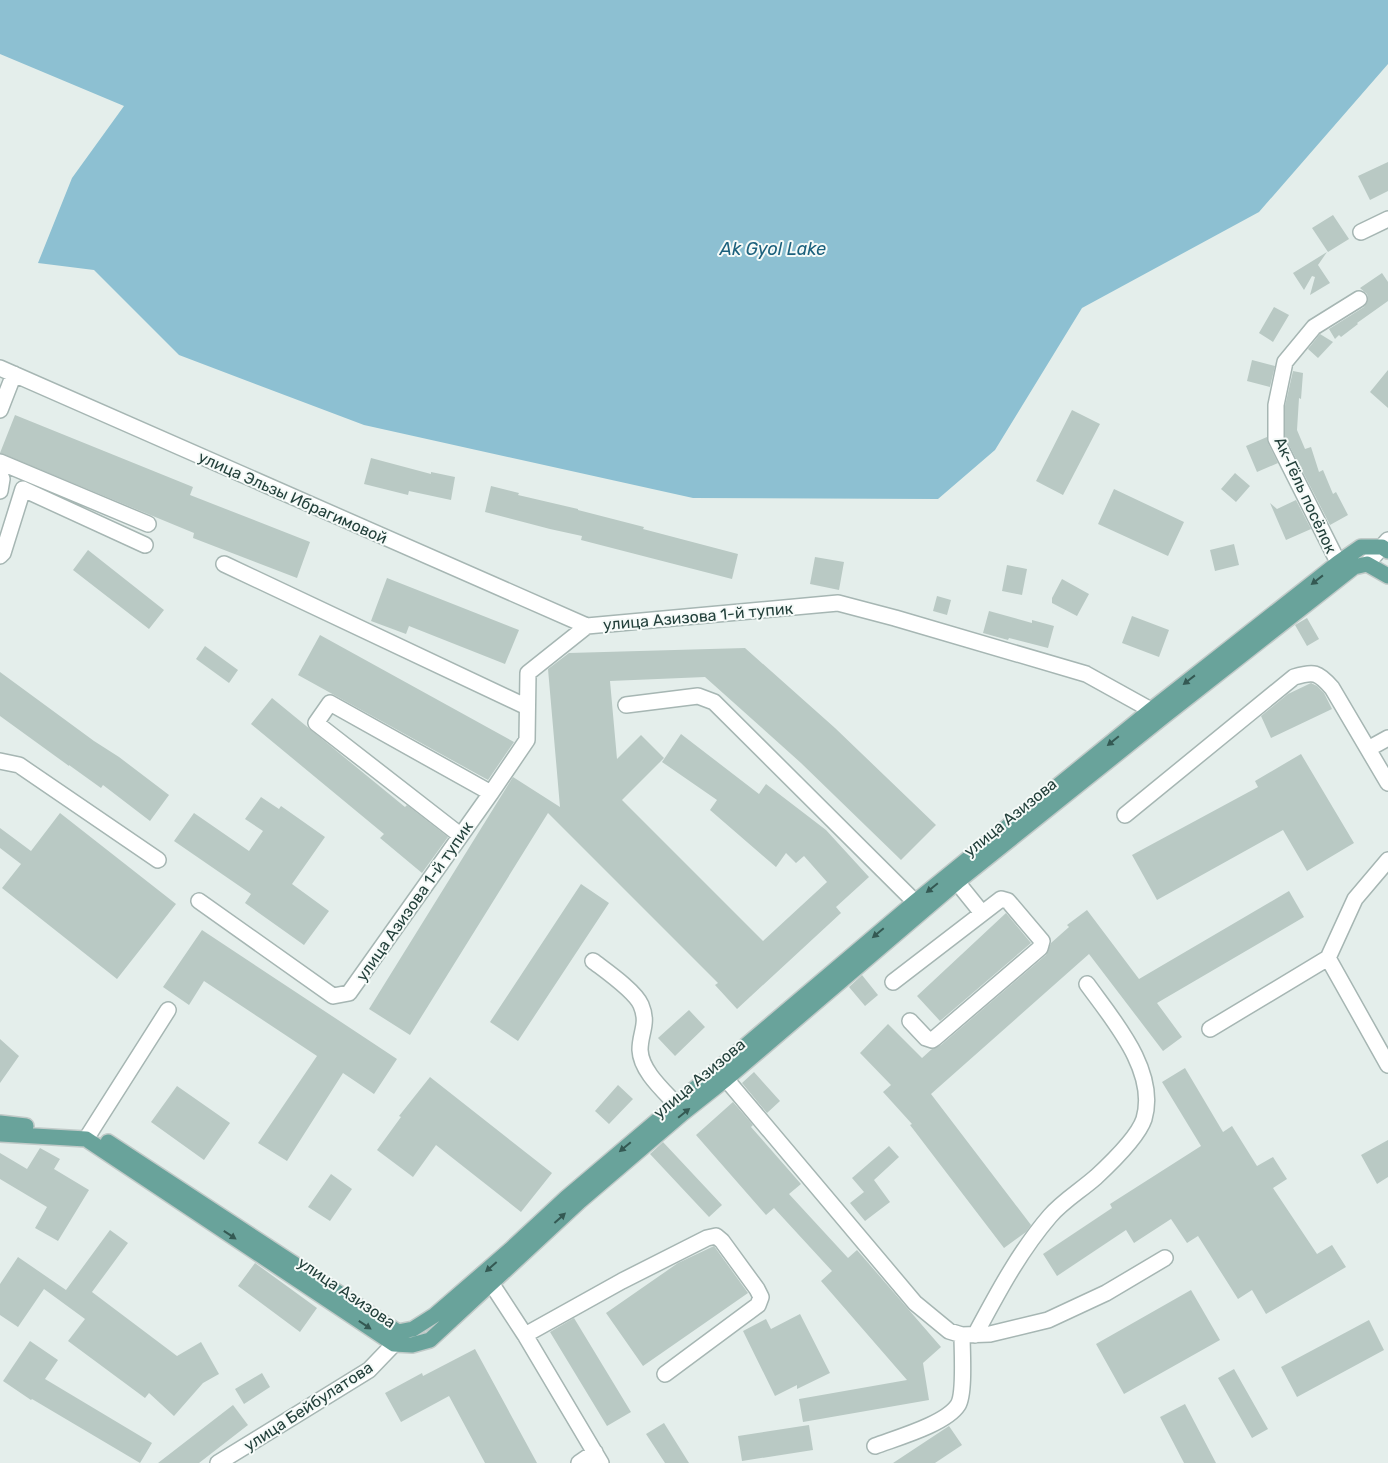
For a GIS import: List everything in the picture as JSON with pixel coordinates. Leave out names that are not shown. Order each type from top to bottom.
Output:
[{"type":"main road","name":"улица Азизова","points":[[0,1134],[88,1135],[394,1344],[412,1346],[430,1340],[580,1201],[957,882],[1163,717],[1341,569],[1361,547],[1386,546]]},
{"type":"main road","name":"улица Азизова","points":[[0,1124],[88,1135],[398,1332],[413,1329],[435,1315],[566,1198],[915,902],[1151,710],[1341,569],[1367,564]]},
{"type":"main road","points":[[1367,564],[1388,576]]},
{"type":"street","points":[[1361,232],[1388,219]]},
{"type":"street","name":"Ак-Гёль посёлок","points":[[1341,569],[1276,439],[1276,405],[1285,362],[1314,327],[1359,299]]},
{"type":"street","name":"улица Эльзы Ибрагимовой","points":[[0,368],[587,626]]},
{"type":"street","points":[[0,410],[14,374]]},
{"type":"street","points":[[0,462],[148,524]]},
{"type":"street","points":[[0,474],[2,480],[0,491]]},
{"type":"street","points":[[0,556],[23,489],[145,545]]},
{"type":"street","points":[[1367,564],[1386,546]]},
{"type":"street","points":[[224,564],[527,707]]},
{"type":"street","name":"улица Азизова 1-й тупик","points":[[199,901],[333,996],[349,993],[491,794],[527,740],[528,673],[587,626],[838,603],[1086,674],[1151,710]]},
{"type":"street","points":[[1125,815],[1294,677],[1309,673],[1320,675],[1332,688],[1388,784]]},
{"type":"street","points":[[626,705],[698,696],[714,702],[915,902]]},
{"type":"street","points":[[460,835],[316,723],[330,703],[491,794]]},
{"type":"street","points":[[1368,749],[1388,738]]},
{"type":"street","points":[[0,761],[19,765],[158,860]]},
{"type":"street","points":[[1210,1029],[1328,958],[1355,899],[1388,860]]},
{"type":"street","points":[[957,882],[982,913]]},
{"type":"street","points":[[893,982],[998,900],[1005,899],[1041,937],[1042,944],[932,1040],[926,1038],[910,1021]]},
{"type":"street","points":[[1328,958],[1388,1065]]},
{"type":"street","points":[[593,961],[633,994],[640,1003],[646,1018],[640,1051],[645,1068],[676,1104]]},
{"type":"street","points":[[875,1446],[948,1416],[959,1404],[969,1335],[1006,1276],[1049,1217],[1070,1196],[1095,1177],[1128,1144],[1144,1120],[1148,1098],[1142,1070],[1125,1038],[1087,984]]},
{"type":"street","points":[[88,1135],[168,1010]]},
{"type":"street","points":[[726,1079],[915,1303],[949,1330],[969,1335],[990,1334],[1048,1320],[1106,1292],[1165,1258]]},
{"type":"street","points":[[525,1335],[622,1281],[707,1238],[716,1236],[722,1241],[757,1289],[760,1297],[758,1305],[665,1374]]},
{"type":"street","points":[[491,1283],[525,1335],[598,1458],[579,1463]]},
{"type":"street","name":"улица Бейбулатова","points":[[225,1461],[369,1370],[394,1344]]},
{"type":"water","name":"Ak Gyol Lake","points":[[0,0],[1388,0],[1388,64],[1259,212],[1082,308],[995,450],[938,499],[693,498],[364,425],[179,355],[94,270],[38,263],[72,178],[124,106],[0,54]]},
{"type":"building","points":[[1388,162],[1388,191],[1370,200],[1358,176]]},
{"type":"building","points":[[1333,215],[1349,239],[1328,252],[1312,228]]},
{"type":"building","points":[[1327,252],[1318,265],[1330,283],[1310,295],[1315,277],[1312,276],[1304,290],[1293,273]]},
{"type":"building","points":[[1382,273],[1388,282],[1388,301],[1341,337],[1339,335],[1335,339],[1329,329],[1364,307],[1368,298],[1367,294],[1360,288]]},
{"type":"building","points":[[1274,307],[1289,315],[1273,342],[1259,333]]},
{"type":"building","points":[[1320,334],[1333,342],[1318,358],[1308,349]]},
{"type":"building","points":[[1252,360],[1275,366],[1270,387],[1247,381]]},
{"type":"building","points":[[1388,370],[1388,408],[1370,392]]},
{"type":"building","points":[[1293,371],[1303,373],[1297,430],[1305,449],[1311,447],[1319,472],[1323,470],[1333,494],[1336,492],[1348,515],[1330,525],[1285,437],[1285,406]]},
{"type":"building","points":[[1072,410],[1100,424],[1063,495],[1036,481]]},
{"type":"building","points":[[15,415],[193,487],[190,495],[310,542],[297,578],[193,538],[194,533],[0,453]]},
{"type":"building","points":[[1267,437],[1278,463],[1257,472],[1246,446]]},
{"type":"building","points":[[371,458],[431,474],[431,472],[455,477],[451,500],[409,491],[408,495],[364,484]]},
{"type":"building","points":[[1235,473],[1250,486],[1236,502],[1221,489]]},
{"type":"building","points":[[491,486],[519,493],[518,495],[578,509],[644,527],[643,529],[738,554],[732,579],[581,540],[582,536],[485,512]]},
{"type":"building","points":[[1114,489],[1184,522],[1168,556],[1098,524]]},
{"type":"building","points":[[1296,500],[1311,529],[1286,540],[1270,503],[1277,509]]},
{"type":"building","points":[[1234,544],[1239,565],[1215,571],[1210,550]]},
{"type":"building","points":[[88,550],[164,610],[149,629],[73,570]]},
{"type":"building","points":[[815,557],[844,562],[839,590],[810,584]]},
{"type":"building","points":[[1007,565],[1027,569],[1022,595],[1002,591]]},
{"type":"building","points":[[387,578],[519,630],[505,664],[409,626],[406,634],[371,621]]},
{"type":"building","points":[[1062,579],[1089,594],[1077,616],[1052,603],[1052,598]]},
{"type":"building","points":[[937,596],[951,600],[947,615],[933,611]]},
{"type":"building","points":[[989,611],[1032,623],[1032,620],[1054,626],[1048,648],[983,633]]},
{"type":"building","points":[[1132,616],[1169,630],[1159,657],[1122,643]]},
{"type":"building","points":[[1307,618],[1319,639],[1307,646],[1295,625]]},
{"type":"building","points":[[320,635],[514,742],[488,780],[298,675]]},
{"type":"building","points":[[205,646],[238,670],[229,683],[196,659]]},
{"type":"building","points":[[745,648],[835,728],[936,825],[901,860],[801,763],[705,677],[610,681],[617,759],[641,735],[664,758],[622,800],[763,941],[827,882],[804,856],[796,863],[786,853],[776,867],[710,810],[717,800],[662,762],[681,734],[759,794],[766,784],[826,830],[869,877],[836,907],[841,913],[737,1009],[715,985],[718,983],[548,813],[410,1035],[369,1009],[513,777],[560,807],[548,669],[569,653]]},
{"type":"building","points":[[0,672],[169,795],[150,821],[103,785],[101,788],[0,716]]},
{"type":"building","points":[[1311,683],[1324,693],[1332,709],[1271,738],[1261,716],[1288,694]]},
{"type":"building","points":[[272,698],[405,807],[407,805],[448,837],[422,873],[380,838],[384,834],[251,724]]},
{"type":"building","points":[[1301,754],[1354,843],[1307,871],[1283,830],[1157,900],[1132,855],[1258,787],[1255,781]]},
{"type":"building","points":[[261,797],[279,809],[281,806],[325,837],[292,884],[329,911],[304,945],[245,903],[251,894],[174,841],[194,813],[249,851],[263,831],[245,819]]},
{"type":"building","points":[[60,813],[176,904],[117,979],[2,888],[21,864],[0,848],[0,828],[31,851]]},
{"type":"building","points":[[581,884],[609,903],[518,1041],[490,1022]]},
{"type":"building","points":[[1289,891],[1304,917],[1157,1003],[1182,1037],[1163,1051],[1089,954],[931,1094],[1031,1225],[1026,1232],[1004,1248],[910,1125],[912,1124],[883,1092],[891,1085],[860,1053],[888,1024],[922,1058],[932,1049],[941,1045],[1046,955],[1051,943],[1069,927],[1067,925],[1087,910],[1139,979]]},
{"type":"building","points":[[1006,913],[1031,943],[940,1021],[917,996]]},
{"type":"building","points":[[202,930],[397,1059],[374,1094],[343,1073],[287,1161],[258,1143],[317,1056],[204,981],[189,1005],[163,987]]},
{"type":"building","points":[[862,975],[878,995],[865,1006],[849,987]]},
{"type":"building","points":[[689,1010],[705,1027],[675,1056],[658,1038]]},
{"type":"building","points":[[0,1039],[19,1056],[0,1083]]},
{"type":"building","points":[[1185,1068],[1223,1132],[1232,1126],[1257,1166],[1273,1157],[1287,1179],[1273,1188],[1317,1254],[1332,1245],[1346,1267],[1266,1314],[1252,1290],[1238,1299],[1198,1236],[1187,1243],[1171,1219],[1134,1243],[1126,1230],[1057,1276],[1043,1254],[1112,1208],[1110,1204],[1201,1146],[1162,1082]]},
{"type":"building","points":[[754,1072],[780,1101],[767,1113],[742,1083]]},
{"type":"building","points":[[430,1077],[552,1173],[521,1212],[436,1145],[413,1177],[377,1150],[401,1117],[399,1116]]},
{"type":"building","points":[[618,1085],[633,1099],[609,1124],[595,1111]]},
{"type":"building","points":[[177,1086],[230,1123],[204,1160],[151,1122]]},
{"type":"building","points":[[733,1102],[753,1125],[751,1127],[801,1184],[789,1194],[848,1258],[857,1250],[941,1347],[923,1363],[929,1400],[803,1422],[799,1399],[907,1380],[821,1281],[832,1271],[774,1208],[766,1215],[696,1135]]},
{"type":"building","points":[[1388,1140],[1388,1177],[1377,1184],[1361,1155]]},
{"type":"building","points":[[663,1142],[722,1205],[709,1217],[650,1154]]},
{"type":"building","points":[[889,1146],[899,1157],[874,1180],[890,1202],[865,1221],[850,1203],[864,1192],[852,1178]]},
{"type":"building","points":[[40,1148],[60,1159],[54,1169],[89,1190],[58,1241],[35,1228],[47,1207],[0,1179],[0,1153],[27,1169]]},
{"type":"building","points":[[331,1174],[352,1189],[330,1221],[308,1207]]},
{"type":"building","points":[[110,1230],[128,1243],[92,1292],[177,1356],[201,1342],[219,1374],[203,1383],[174,1416],[149,1393],[145,1398],[68,1341],[85,1319],[44,1289],[18,1327],[0,1315],[0,1284],[18,1257],[66,1290]]},
{"type":"building","points":[[714,1246],[748,1293],[643,1366],[606,1313],[678,1263]]},
{"type":"building","points":[[255,1263],[317,1308],[300,1332],[238,1286]]},
{"type":"building","points":[[1191,1290],[1220,1340],[1124,1394],[1096,1344]]},
{"type":"building","points":[[800,1314],[830,1373],[797,1389],[797,1385],[775,1396],[743,1331],[766,1319],[771,1329]]},
{"type":"building","points":[[574,1318],[631,1412],[607,1426],[550,1332]]},
{"type":"building","points":[[1369,1320],[1384,1350],[1297,1397],[1281,1367]]},
{"type":"building","points":[[30,1341],[58,1360],[45,1379],[152,1443],[140,1463],[31,1400],[3,1381]]},
{"type":"building","points":[[475,1349],[537,1463],[485,1463],[449,1396],[401,1422],[385,1393],[422,1373],[423,1376]]},
{"type":"building","points":[[1234,1369],[1268,1429],[1252,1438],[1218,1378]]},
{"type":"building","points":[[262,1373],[270,1387],[244,1404],[235,1389]]},
{"type":"building","points":[[1185,1404],[1216,1463],[1184,1463],[1160,1417]]},
{"type":"building","points":[[233,1405],[248,1425],[199,1463],[158,1463]]},
{"type":"building","points":[[664,1423],[689,1463],[665,1463],[646,1434]]},
{"type":"building","points":[[809,1425],[813,1450],[742,1461],[738,1436]]},
{"type":"building","points":[[949,1426],[962,1445],[935,1463],[893,1463]]}]
